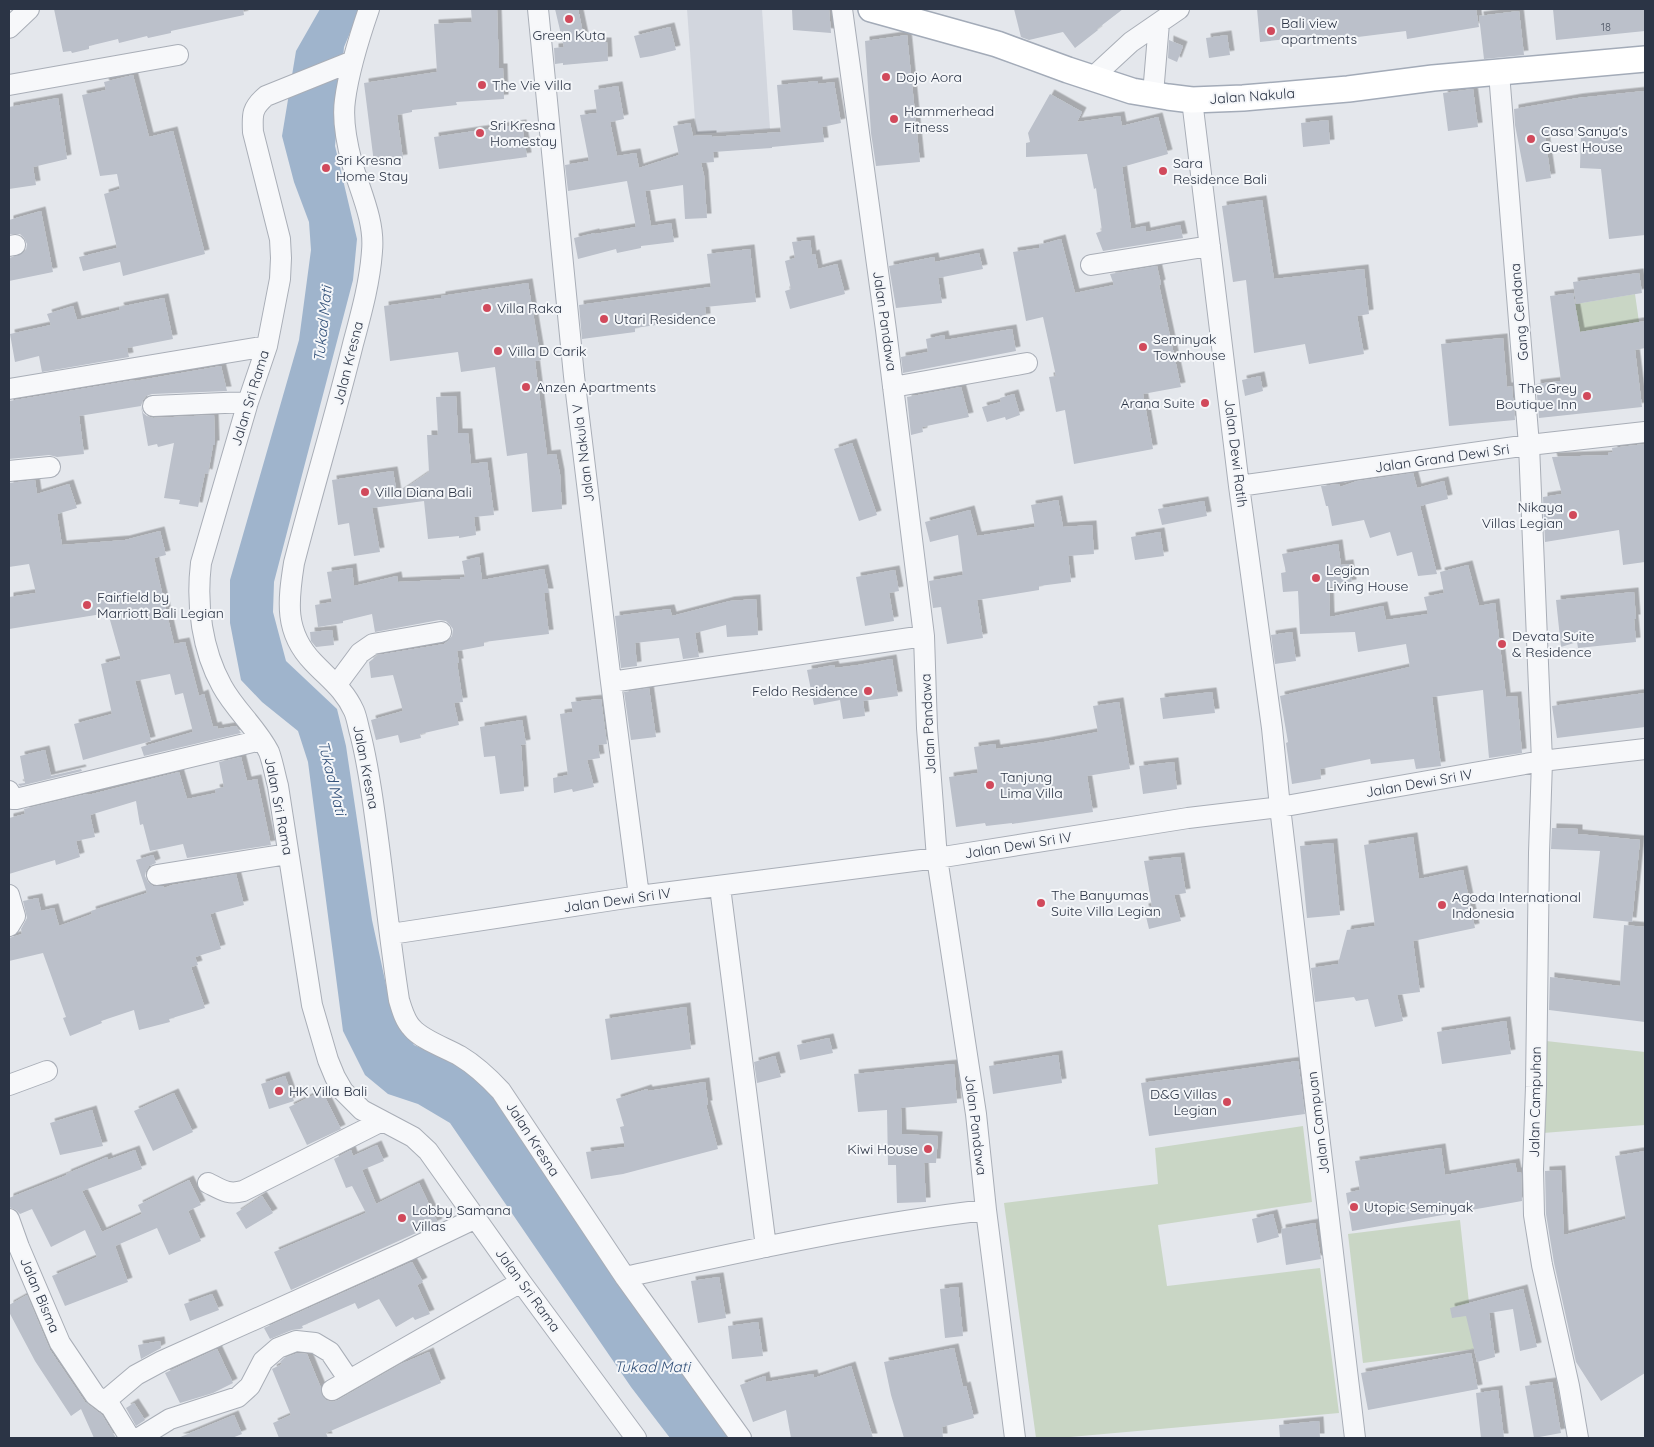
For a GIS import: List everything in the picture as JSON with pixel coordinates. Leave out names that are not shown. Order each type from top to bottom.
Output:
[{"type":"main road","name":"Jalan Nakula","points":[[871,9],[997,44],[1132,91],[1192,100],[1243,98],[1348,89],[1433,78],[1645,59]]},
{"type":"street","points":[[9,28],[29,9]]},
{"type":"street","name":"Jalan Kresna","points":[[369,9],[348,63],[344,121],[352,162],[370,224],[373,240],[372,252],[366,292],[351,353],[294,563],[289,609],[292,628],[312,662],[337,684],[355,713],[366,755],[399,1000],[405,1017],[413,1029],[425,1038],[462,1057],[502,1091],[586,1221],[741,1438]]},
{"type":"street","name":"Jalan Nakula V","points":[[538,9],[574,376],[639,896]]},
{"type":"street","name":"Jalan Pandawa","points":[[842,9],[894,387],[924,636],[927,728],[937,858],[976,1114],[986,1210],[1015,1438]]},
{"type":"street","points":[[1092,78],[1124,48],[1179,9]]},
{"type":"street","points":[[1153,94],[1158,23]]},
{"type":"street","points":[[9,85],[178,55]]},
{"type":"street","name":"Jalan Sri Rama","points":[[348,63],[266,96],[256,105],[252,117],[253,132],[280,239],[281,258],[276,301],[267,346],[248,402],[201,563],[198,587],[206,647],[223,688],[261,740],[273,766],[312,1005],[335,1077],[343,1091],[362,1110],[413,1137],[428,1152],[636,1438]]},
{"type":"street","name":"Gang Cendana","points":[[1499,72],[1530,445],[1542,761]]},
{"type":"street","name":"Jalan Dewi Ratih","points":[[1192,100],[1239,486],[1272,728],[1280,807]]},
{"type":"street","points":[[1091,265],[1210,246]]},
{"type":"street","points":[[9,389],[267,346]]},
{"type":"street","points":[[894,387],[1027,363]]},
{"type":"street","points":[[153,406],[248,402]]},
{"type":"street","name":"Jalan Grand Dewi Sri","points":[[1239,486],[1530,445],[1645,432]]},
{"type":"street","points":[[9,471],[50,467]]},
{"type":"street","points":[[337,684],[360,653],[373,644],[441,632]]},
{"type":"street","points":[[611,682],[924,636]]},
{"type":"street","points":[[10,796],[22,798],[261,740]]},
{"type":"street","name":"Jalan Dewi Sri IV","points":[[390,934],[639,896],[937,858],[1188,818],[1280,807],[1542,761],[1645,749]]},
{"type":"street","name":"Jalan Campuhan","points":[[1542,761],[1538,853],[1534,1215],[1542,1265],[1569,1386],[1578,1438]]},
{"type":"street","name":"Jalan Campuan","points":[[1280,807],[1356,1438]]},
{"type":"street","points":[[157,875],[288,854]]},
{"type":"street","points":[[720,887],[766,1247]]},
{"type":"street","points":[[9,895],[15,916],[9,926]]},
{"type":"street","points":[[9,1085],[47,1071]]},
{"type":"street","points":[[208,1183],[232,1194],[243,1191],[382,1121]]},
{"type":"street","points":[[625,1277],[766,1247],[927,1217],[986,1210]]},
{"type":"street","points":[[104,1402],[136,1375],[162,1361],[476,1218]]},
{"type":"street","name":"Jalan Bisma","points":[[9,1220],[60,1343],[95,1395],[111,1408],[130,1438]]},
{"type":"street","points":[[332,1390],[521,1282]]},
{"type":"street","points":[[139,1438],[170,1419],[238,1397],[250,1386],[264,1361],[278,1348],[296,1341],[315,1343],[330,1352],[350,1380]]},
{"type":"shaded area","points":[[687,9],[762,9],[770,129],[696,134]]},
{"type":"green space","points":[[1635,294],[1639,322],[1580,332],[1575,304]]},
{"type":"green space","points":[[1546,1041],[1645,1052],[1645,1125],[1543,1133]]},
{"type":"green space","points":[[1303,1126],[1312,1202],[1158,1225],[1167,1286],[1320,1268],[1339,1413],[1059,1438],[1036,1438],[1004,1203],[1158,1184],[1155,1148]]},
{"type":"green space","points":[[1460,1220],[1474,1349],[1363,1363],[1348,1234]]},
{"type":"water","name":"Tukad Mati","points":[[320,9],[360,9],[344,47],[335,146],[357,239],[353,280],[274,582],[273,612],[286,661],[337,709],[346,746],[372,920],[391,1008],[414,1045],[453,1062],[484,1080],[737,1438],[670,1438],[631,1387],[450,1123],[418,1104],[388,1094],[365,1075],[343,1031],[308,762],[298,731],[262,702],[241,680],[230,623],[230,580],[299,340],[311,250],[309,222],[294,182],[282,136],[296,51]]},
{"type":"building","points":[[54,9],[243,9],[244,15],[148,38],[147,36],[119,43],[118,39],[89,46],[89,49],[72,53],[71,51],[63,52]]},
{"type":"building","points":[[471,9],[497,9],[499,68],[503,68],[504,99],[456,102],[457,105],[412,110],[412,112],[397,115],[403,159],[374,163],[364,83],[437,72],[434,24],[472,22]]},
{"type":"building","points":[[555,9],[578,9],[585,42],[607,42],[608,61],[555,64],[554,48],[564,47]]},
{"type":"building","points":[[792,9],[829,9],[831,33],[793,30]]},
{"type":"building","points":[[1014,9],[1123,9],[1075,48],[1063,32],[1029,40],[1021,37]]},
{"type":"building","points":[[1257,9],[1476,9],[1479,27],[1407,39],[1406,31],[1334,40],[1334,38],[1297,41],[1296,38],[1260,42]]},
{"type":"building","points":[[1553,9],[1645,9],[1645,31],[1556,40]]},
{"type":"building","points":[[1519,11],[1524,55],[1484,59],[1479,16]]},
{"type":"building","points":[[670,27],[676,50],[640,58],[634,36]]},
{"type":"building","points":[[907,35],[920,162],[876,166],[871,133],[865,41]]},
{"type":"building","points":[[1227,35],[1230,55],[1209,58],[1206,38]]},
{"type":"building","points":[[1169,40],[1183,46],[1177,62],[1168,58]]},
{"type":"building","points":[[133,75],[149,137],[173,131],[205,254],[123,276],[120,262],[83,271],[79,257],[117,248],[104,194],[120,189],[117,174],[100,176],[82,95],[106,90],[104,82]]},
{"type":"building","points":[[818,81],[818,84],[834,82],[841,123],[822,127],[824,142],[713,152],[714,162],[701,163],[704,175],[707,218],[685,219],[683,185],[645,191],[651,226],[671,223],[674,242],[641,246],[641,248],[617,253],[616,249],[578,259],[574,238],[636,227],[627,181],[568,191],[565,165],[589,161],[580,115],[597,113],[594,90],[618,86],[624,119],[610,122],[617,156],[636,153],[639,168],[679,155],[673,126],[690,123],[693,136],[712,135],[712,137],[781,132],[777,85]]},
{"type":"building","points":[[1473,89],[1478,127],[1448,131],[1443,93]]},
{"type":"building","points":[[1644,91],[1645,235],[1609,239],[1601,169],[1580,168],[1581,130],[1545,137],[1551,178],[1526,182],[1515,125],[1514,109],[1578,98]]},
{"type":"building","points":[[1050,94],[1082,112],[1077,122],[1120,116],[1122,126],[1158,117],[1168,154],[1122,167],[1131,229],[1145,226],[1146,232],[1180,225],[1183,238],[1103,251],[1096,233],[1102,231],[1096,188],[1094,189],[1087,154],[1026,157],[1026,143],[1030,142],[1028,133]]},
{"type":"building","points":[[58,98],[67,159],[33,167],[36,185],[9,189],[9,107]]},
{"type":"building","points":[[1328,120],[1330,144],[1303,147],[1301,123]]},
{"type":"building","points":[[522,124],[527,157],[439,169],[434,137]]},
{"type":"building","points":[[1262,200],[1274,279],[1364,269],[1369,314],[1357,316],[1364,354],[1309,364],[1305,344],[1254,353],[1246,280],[1233,282],[1222,206]]},
{"type":"building","points":[[41,211],[53,272],[9,281],[9,258],[22,254],[26,250],[27,244],[20,234],[9,234],[9,220]]},
{"type":"building","points":[[1061,239],[1075,293],[1114,285],[1110,274],[1157,266],[1161,284],[1159,285],[1181,387],[1143,394],[1153,449],[1074,464],[1065,410],[1056,412],[1049,377],[1056,376],[1043,317],[1026,321],[1013,252],[1039,248],[1039,245]]},
{"type":"building","points":[[810,240],[812,255],[815,254],[818,269],[837,264],[845,294],[790,309],[785,291],[791,289],[785,261],[795,258],[792,242]]},
{"type":"building","points":[[750,249],[756,302],[705,307],[706,318],[635,328],[635,332],[582,339],[579,305],[711,287],[707,254]]},
{"type":"building","points":[[979,253],[983,269],[938,278],[942,303],[896,308],[889,266],[934,257],[935,262]]},
{"type":"building","points":[[1639,273],[1642,293],[1576,304],[1573,282]]},
{"type":"building","points":[[528,283],[541,360],[535,361],[547,455],[556,454],[560,474],[562,509],[532,512],[527,453],[507,456],[495,367],[461,372],[458,352],[390,361],[384,306]]},
{"type":"building","points":[[1573,293],[1580,332],[1645,321],[1645,348],[1635,350],[1642,407],[1539,418],[1536,384],[1561,381],[1550,296]]},
{"type":"building","points":[[164,298],[173,339],[127,348],[129,357],[42,372],[39,356],[15,362],[10,334],[51,325],[47,314],[73,306],[77,320],[120,310],[119,307]]},
{"type":"building","points":[[1012,329],[1016,351],[903,373],[901,357],[928,352],[926,339],[944,335],[945,340]]},
{"type":"building","points":[[1503,338],[1507,387],[1512,386],[1515,420],[1449,426],[1441,344]]},
{"type":"building","points":[[221,366],[227,391],[152,394],[146,396],[141,406],[79,416],[84,454],[9,459],[9,401]]},
{"type":"building","points":[[1260,376],[1263,391],[1245,396],[1242,380]]},
{"type":"building","points":[[961,387],[969,417],[922,427],[923,432],[911,435],[907,397]]},
{"type":"building","points":[[1014,394],[1020,415],[1006,420],[1005,417],[987,422],[982,407],[1001,402],[1000,398]]},
{"type":"building","points":[[456,396],[458,433],[468,433],[471,464],[487,462],[494,515],[474,517],[476,535],[459,538],[459,536],[428,539],[424,501],[372,508],[380,552],[354,556],[349,523],[338,525],[332,480],[393,471],[397,494],[429,472],[427,435],[438,435],[436,397]]},
{"type":"building","points":[[141,406],[143,413],[153,418],[214,415],[215,445],[213,445],[208,474],[205,473],[198,507],[179,504],[180,500],[164,498],[174,443],[158,447],[157,444],[148,446]]},
{"type":"building","points":[[852,443],[877,515],[859,521],[834,449]]},
{"type":"building","points":[[1645,444],[1645,562],[1623,565],[1619,530],[1545,542],[1543,497],[1562,494],[1552,457],[1608,455],[1608,453],[1613,452],[1612,448]]},
{"type":"building","points":[[1413,473],[1417,488],[1444,481],[1448,499],[1420,506],[1437,574],[1418,576],[1412,552],[1397,556],[1390,532],[1370,538],[1364,520],[1332,526],[1321,486],[1339,484],[1340,487],[1357,481]]},
{"type":"building","points":[[35,480],[37,494],[69,484],[77,508],[57,514],[62,545],[125,540],[160,531],[166,555],[154,558],[174,644],[185,642],[199,696],[204,694],[213,727],[217,726],[218,729],[236,726],[241,733],[144,756],[141,747],[193,732],[183,693],[175,695],[170,674],[135,681],[151,741],[83,760],[74,724],[112,714],[101,664],[121,659],[108,613],[9,629],[9,597],[36,593],[29,564],[9,567],[9,483]]},
{"type":"building","points":[[1058,500],[1063,527],[1092,525],[1094,554],[1068,556],[1071,582],[1039,586],[1039,590],[977,600],[983,638],[947,644],[941,607],[933,608],[929,581],[963,575],[958,535],[930,542],[925,522],[970,510],[977,536],[1035,527],[1031,505]]},
{"type":"building","points":[[1204,501],[1207,516],[1162,525],[1158,509]]},
{"type":"building","points":[[1160,532],[1164,556],[1135,560],[1131,537]]},
{"type":"building","points":[[1338,544],[1341,565],[1349,564],[1352,584],[1329,587],[1330,617],[1383,606],[1386,620],[1428,614],[1424,597],[1444,593],[1440,572],[1468,565],[1479,606],[1495,603],[1506,697],[1517,696],[1522,753],[1489,758],[1483,690],[1432,697],[1441,766],[1416,769],[1414,759],[1371,764],[1370,759],[1320,769],[1321,779],[1292,784],[1286,743],[1288,742],[1280,696],[1410,667],[1406,644],[1358,652],[1355,632],[1300,634],[1298,591],[1283,592],[1281,573],[1286,572],[1282,554]]},
{"type":"building","points":[[479,557],[482,580],[544,569],[549,593],[544,593],[549,634],[484,642],[484,646],[457,651],[463,702],[454,703],[459,725],[420,734],[421,738],[400,743],[398,735],[376,740],[371,720],[403,711],[393,675],[371,678],[369,662],[378,655],[444,644],[452,636],[453,629],[446,621],[439,620],[375,632],[372,614],[343,621],[343,623],[318,627],[315,605],[332,602],[327,572],[352,568],[354,586],[397,576],[398,582],[461,579],[460,577],[465,577],[462,561]]},
{"type":"building","points":[[895,570],[899,591],[889,593],[894,621],[865,626],[856,577]]},
{"type":"building","points":[[1634,592],[1636,642],[1578,648],[1577,642],[1561,647],[1556,600]]},
{"type":"building","points":[[756,599],[758,635],[727,637],[726,625],[695,633],[699,657],[683,659],[679,638],[635,643],[637,666],[621,668],[615,616],[670,609],[672,616],[730,601]]},
{"type":"building","points":[[332,630],[334,645],[316,647],[311,641],[310,632]]},
{"type":"building","points":[[1292,632],[1296,661],[1275,664],[1271,635]]},
{"type":"building","points":[[892,659],[898,696],[863,701],[865,716],[843,719],[840,700],[814,705],[807,670],[834,665],[835,668]]},
{"type":"building","points":[[649,688],[656,737],[631,740],[624,692]]},
{"type":"building","points":[[1212,692],[1215,713],[1163,719],[1160,698]]},
{"type":"building","points":[[1645,693],[1645,727],[1557,738],[1552,706]]},
{"type":"building","points":[[601,699],[607,744],[598,745],[600,758],[587,760],[594,787],[573,792],[572,789],[554,793],[553,778],[568,775],[560,714],[573,712],[571,702]]},
{"type":"building","points":[[1119,702],[1130,769],[1087,776],[1093,812],[1012,824],[986,826],[985,823],[956,827],[949,777],[978,773],[974,747],[995,744],[996,749],[1098,732],[1093,706]]},
{"type":"building","points":[[522,720],[526,744],[521,745],[524,791],[500,794],[495,756],[484,757],[480,727]]},
{"type":"building","points":[[45,750],[51,776],[81,769],[82,771],[20,786],[18,784],[25,783],[20,756]]},
{"type":"building","points":[[241,757],[247,781],[257,779],[271,845],[187,858],[183,844],[150,851],[143,824],[140,825],[136,801],[90,815],[95,837],[76,841],[80,857],[56,865],[55,860],[9,874],[9,818],[25,814],[24,809],[179,772],[187,799],[216,793],[215,789],[224,787],[219,762]]},
{"type":"building","points":[[1174,762],[1177,789],[1143,794],[1139,766]]},
{"type":"building","points":[[1552,828],[1578,829],[1578,834],[1640,840],[1632,922],[1593,918],[1600,851],[1551,849]]},
{"type":"building","points":[[1413,837],[1419,879],[1463,870],[1475,928],[1413,941],[1420,992],[1397,995],[1403,1021],[1375,1027],[1368,999],[1356,1001],[1354,997],[1315,1002],[1311,968],[1338,964],[1347,930],[1375,926],[1364,845]]},
{"type":"building","points":[[1333,843],[1340,915],[1307,918],[1300,846]]},
{"type":"building","points":[[153,855],[156,863],[149,866],[145,876],[153,886],[163,886],[164,888],[236,874],[244,905],[210,914],[221,949],[195,957],[198,965],[191,967],[205,1008],[169,1019],[170,1022],[139,1030],[134,1010],[101,1021],[102,1023],[70,1036],[63,1018],[66,1017],[43,953],[9,961],[9,938],[22,934],[21,929],[27,918],[23,901],[38,898],[41,911],[54,908],[59,926],[92,914],[91,911],[147,893],[136,860]]},
{"type":"building","points":[[1180,857],[1186,893],[1174,895],[1181,921],[1149,929],[1144,908],[1152,906],[1144,861]]},
{"type":"building","points":[[1624,925],[1645,927],[1645,1022],[1549,1010],[1550,977],[1620,986]]},
{"type":"building","points":[[686,1007],[691,1049],[611,1060],[605,1019]]},
{"type":"building","points":[[1506,1021],[1511,1054],[1442,1064],[1437,1032]]},
{"type":"building","points":[[829,1038],[833,1053],[800,1060],[797,1045]]},
{"type":"building","points":[[1058,1055],[1062,1083],[993,1094],[989,1066]]},
{"type":"building","points":[[775,1056],[781,1077],[757,1083],[754,1062]]},
{"type":"building","points":[[1298,1061],[1305,1114],[1149,1136],[1141,1083]]},
{"type":"building","points":[[954,1064],[957,1103],[901,1108],[902,1134],[938,1136],[936,1163],[924,1163],[926,1202],[897,1203],[896,1165],[888,1165],[887,1110],[858,1112],[854,1074]]},
{"type":"building","points":[[285,1076],[294,1101],[269,1109],[261,1084]]},
{"type":"building","points":[[705,1082],[708,1105],[706,1105],[718,1149],[623,1174],[591,1179],[586,1152],[625,1147],[620,1127],[624,1126],[616,1099],[647,1089],[648,1091]]},
{"type":"building","points":[[322,1091],[341,1129],[307,1145],[289,1107]]},
{"type":"building","points":[[174,1093],[193,1132],[153,1151],[134,1111]]},
{"type":"building","points":[[92,1110],[103,1146],[60,1155],[50,1123]]},
{"type":"building","points":[[377,1145],[384,1161],[362,1170],[376,1204],[419,1183],[438,1223],[291,1290],[274,1252],[366,1213],[352,1186],[346,1188],[334,1159],[351,1150],[353,1156]]},
{"type":"building","points":[[1441,1148],[1445,1175],[1515,1163],[1517,1172],[1521,1172],[1522,1201],[1352,1231],[1346,1193],[1360,1190],[1355,1161]]},
{"type":"building","points":[[135,1150],[142,1169],[82,1191],[102,1232],[142,1214],[138,1205],[189,1180],[201,1205],[188,1211],[201,1241],[169,1255],[157,1228],[115,1246],[128,1282],[65,1306],[52,1276],[97,1257],[85,1230],[51,1247],[32,1209],[20,1214],[9,1207],[9,1198],[107,1157],[108,1160]]},
{"type":"building","points":[[1645,1151],[1645,1373],[1601,1401],[1576,1362],[1554,1263],[1546,1214],[1545,1171],[1561,1170],[1564,1235],[1626,1219],[1615,1156]]},
{"type":"building","points":[[262,1196],[273,1213],[246,1229],[236,1213]]},
{"type":"building","points":[[1273,1214],[1279,1237],[1257,1243],[1252,1219]]},
{"type":"building","points":[[1315,1223],[1321,1259],[1286,1265],[1281,1229]]},
{"type":"building","points":[[412,1262],[423,1282],[417,1285],[430,1314],[415,1320],[413,1317],[396,1327],[379,1299],[358,1309],[355,1303],[302,1326],[303,1328],[292,1330],[270,1339],[264,1328]]},
{"type":"building","points":[[719,1277],[726,1318],[698,1323],[691,1281]]},
{"type":"building","points":[[958,1287],[963,1336],[945,1338],[940,1289]]},
{"type":"building","points":[[1523,1289],[1537,1347],[1520,1351],[1513,1309],[1489,1313],[1495,1357],[1477,1362],[1466,1316],[1452,1318],[1450,1308]]},
{"type":"building","points":[[212,1294],[219,1310],[190,1321],[184,1304]]},
{"type":"building","points":[[27,1295],[50,1350],[85,1402],[102,1415],[116,1438],[94,1438],[81,1409],[71,1416],[35,1361],[9,1312],[9,1305]]},
{"type":"building","points":[[758,1322],[763,1356],[732,1359],[728,1326]]},
{"type":"building","points":[[160,1341],[161,1348],[141,1359],[138,1345]]},
{"type":"building","points":[[954,1348],[963,1387],[966,1386],[974,1418],[942,1427],[943,1438],[904,1438],[891,1395],[884,1362]]},
{"type":"building","points":[[217,1349],[233,1383],[213,1393],[180,1403],[165,1373]]},
{"type":"building","points":[[429,1352],[441,1383],[326,1433],[328,1438],[279,1438],[273,1423],[291,1415],[272,1369],[282,1364],[280,1362],[284,1358],[298,1353],[307,1354],[322,1395],[326,1400],[332,1402],[401,1364]]},
{"type":"building","points":[[1471,1353],[1478,1389],[1368,1410],[1361,1373]]},
{"type":"building","points":[[851,1366],[873,1438],[791,1438],[786,1410],[753,1422],[740,1385],[765,1376],[766,1382],[813,1374],[814,1378]]},
{"type":"building","points":[[1552,1382],[1561,1433],[1534,1438],[1525,1386]]},
{"type":"building","points":[[1498,1390],[1504,1438],[1481,1438],[1476,1393]]},
{"type":"building","points":[[134,1403],[145,1420],[136,1426],[126,1408]]},
{"type":"building","points":[[234,1415],[242,1434],[232,1438],[178,1438]]},
{"type":"building","points":[[1319,1421],[1320,1438],[1280,1438],[1279,1425]]},
{"type":"place","name":"Green Kuta","points":[[569,19]]},
{"type":"place","name":"Bali view apartments","points":[[1271,31]]},
{"type":"place","name":"Dojo Aora","points":[[886,77]]},
{"type":"place","name":"The Vie Villa","points":[[482,85]]},
{"type":"place","name":"Hammerhead Fitness","points":[[894,119]]},
{"type":"place","name":"Sri Kresna Homestay","points":[[480,133]]},
{"type":"place","name":"Casa Sanya's Guest House","points":[[1531,139]]},
{"type":"place","name":"Sri Kresna Home Stay","points":[[326,168]]},
{"type":"place","name":"Sara Residence Bali","points":[[1163,171]]},
{"type":"place","name":"Villa Raka","points":[[487,308]]},
{"type":"place","name":"Utari Residence","points":[[604,319]]},
{"type":"place","name":"Seminyak Townhouse","points":[[1143,347]]},
{"type":"place","name":"Villa D Carik","points":[[498,351]]},
{"type":"place","name":"Anzen Apartments","points":[[526,387]]},
{"type":"place","name":"The Grey Boutique Inn","points":[[1587,396]]},
{"type":"place","name":"Arana Suite","points":[[1205,403]]},
{"type":"place","name":"Villa Diana Bali","points":[[365,492]]},
{"type":"place","name":"Nikaya Villas Legian","points":[[1573,515]]},
{"type":"place","name":"Legian Living House","points":[[1316,578]]},
{"type":"place","name":"Fairfield by Marriott Bali Legian","points":[[87,605]]},
{"type":"place","name":"Devata Suite & Residence","points":[[1502,644]]},
{"type":"place","name":"Feldo Residence","points":[[868,691]]},
{"type":"place","name":"Tanjung Lima Villa","points":[[990,785]]},
{"type":"place","name":"The Banyumas Suite Villa Legian","points":[[1041,903]]},
{"type":"place","name":"Agoda International Indonesia","points":[[1442,905]]},
{"type":"place","name":"HK Villa Bali","points":[[279,1091]]},
{"type":"place","name":"D&G Villas Legian","points":[[1227,1102]]},
{"type":"place","name":"Kiwi House","points":[[928,1149]]},
{"type":"place","name":"Utopic Seminyak","points":[[1354,1207]]},
{"type":"place","name":"Lobby Samana Villas","points":[[402,1218]]}]
